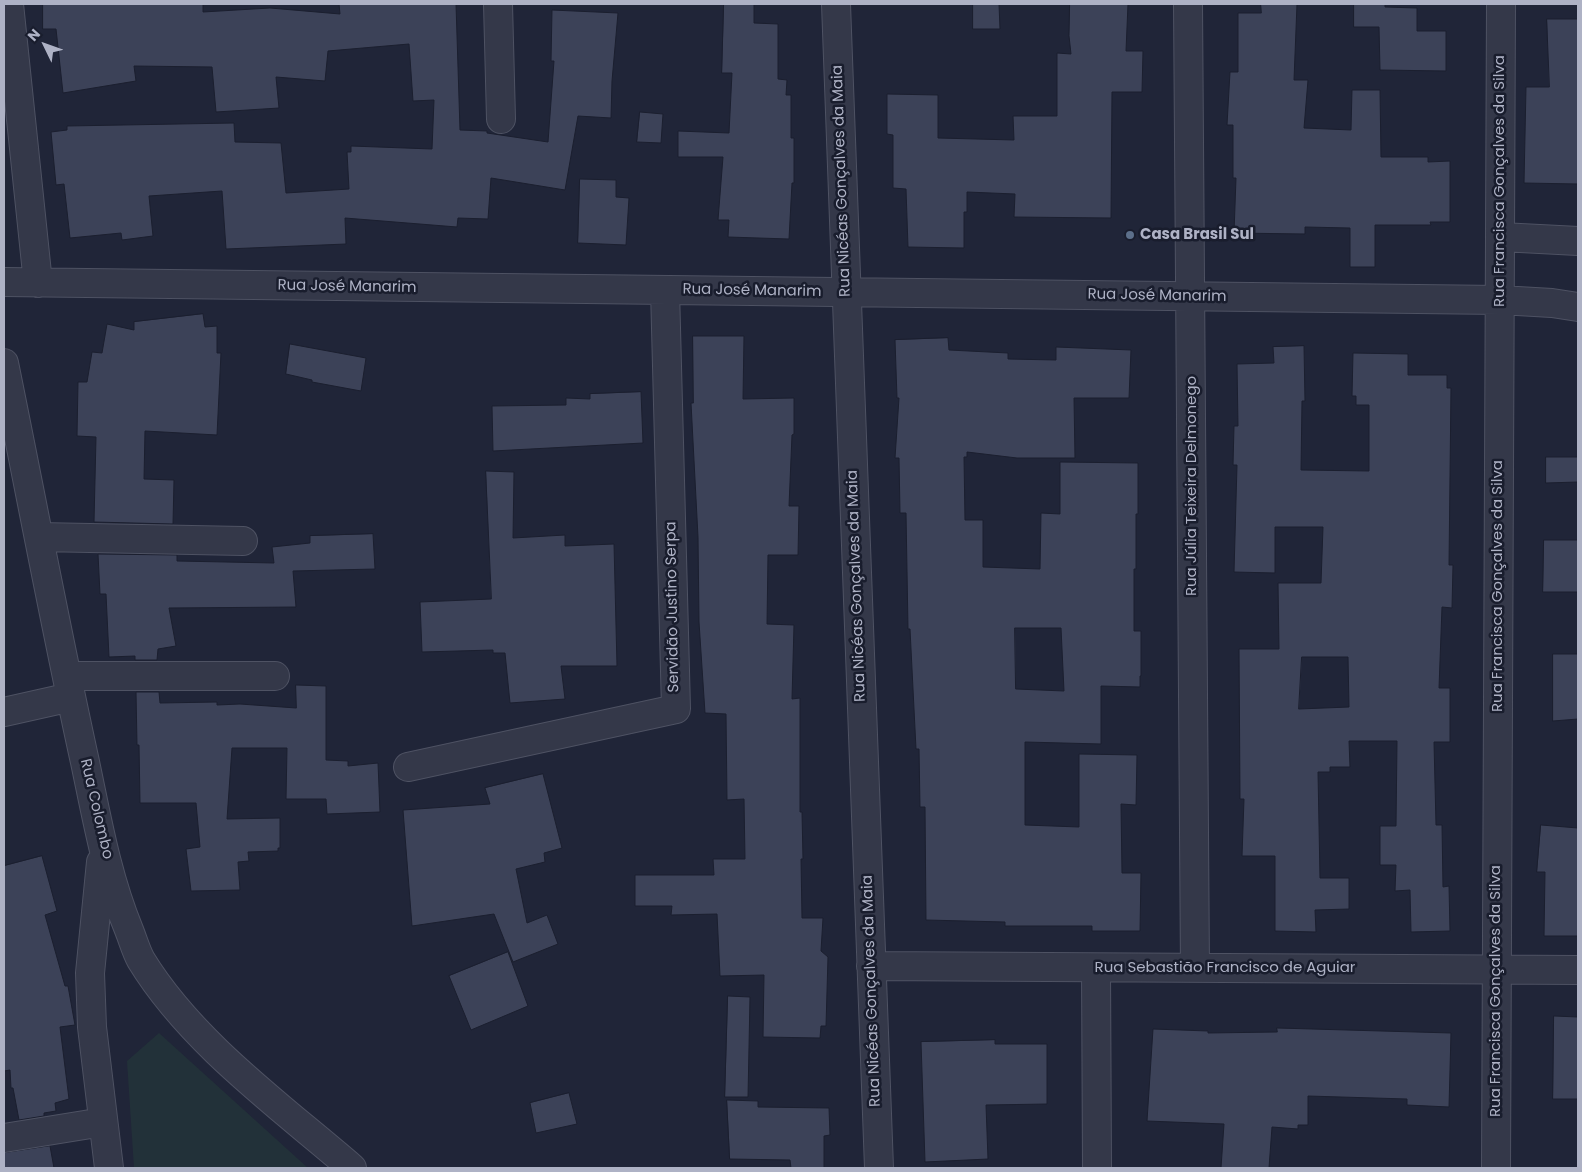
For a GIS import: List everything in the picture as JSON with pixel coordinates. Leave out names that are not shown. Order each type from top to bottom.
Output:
[{"type":"street","points":[[9,4],[38,283]]},
{"type":"street","points":[[498,4],[501,118]]},
{"type":"street","name":"Rua Nicéas Gonçalves da Maia","points":[[836,4],[879,1168]]},
{"type":"street","name":"Rua Júlia Teixeira Delmonego","points":[[1188,4],[1195,968]]},
{"type":"street","name":"Rua Francisca Gonçalves da Silva","points":[[1496,1168],[1501,4]]},
{"type":"street","points":[[1501,237],[1578,241]]},
{"type":"street","name":"Rua José Manarim","points":[[4,282],[1500,300],[1552,302],[1578,307]]},
{"type":"street","name":"Servidão Justino Serpa","points":[[408,767],[676,709],[665,290]]},
{"type":"street","name":"Rua Colombo","points":[[4,363],[103,846],[121,912],[140,958],[164,992],[225,1059],[279,1108],[352,1168]]},
{"type":"street","points":[[39,537],[243,541]]},
{"type":"street","points":[[4,712],[69,686],[275,676]]},
{"type":"street","points":[[103,846],[90,973],[92,1027],[109,1168]]},
{"type":"street","name":"Rua Sebastião Francisco de Aguiar","points":[[871,966],[1578,970]]},
{"type":"street","points":[[1096,968],[1097,1168]]},
{"type":"street","points":[[4,1138],[103,1122]]},
{"type":"shaded area","points":[[159,1033],[308,1168],[134,1168],[127,1061]]},
{"type":"building","points":[[43,4],[203,4],[203,12],[270,8],[340,14],[339,4],[456,4],[460,130],[487,131],[487,133],[548,142],[554,61],[551,61],[552,10],[618,13],[611,118],[578,116],[565,190],[491,178],[488,219],[458,218],[457,227],[345,218],[346,244],[226,249],[222,191],[149,196],[153,236],[122,240],[121,233],[70,238],[64,184],[56,185],[51,132],[67,130],[67,126],[234,123],[235,142],[281,143],[286,193],[349,189],[347,152],[351,152],[351,146],[432,149],[434,100],[413,101],[409,44],[328,51],[325,81],[276,77],[279,108],[216,112],[212,67],[134,66],[136,81],[63,93],[56,29],[43,29]]},
{"type":"building","points":[[724,4],[754,4],[754,23],[778,24],[778,79],[787,80],[786,95],[791,95],[791,138],[794,138],[794,183],[792,183],[789,239],[728,237],[729,220],[718,220],[723,157],[678,157],[678,131],[729,133],[732,73],[722,73]]},
{"type":"building","points":[[973,4],[999,4],[1000,29],[973,29]]},
{"type":"building","points":[[1070,4],[1128,4],[1126,51],[1143,51],[1142,92],[1112,92],[1111,218],[1014,217],[1015,194],[967,192],[967,212],[964,212],[964,248],[908,247],[906,189],[893,188],[893,135],[887,134],[887,94],[938,95],[938,138],[1014,140],[1013,116],[1057,116],[1057,53],[1071,54],[1069,36]]},
{"type":"building","points":[[1261,4],[1297,4],[1294,80],[1308,80],[1304,128],[1351,130],[1352,90],[1380,90],[1381,157],[1428,157],[1428,162],[1450,161],[1450,222],[1430,222],[1431,225],[1375,225],[1375,267],[1350,267],[1350,228],[1305,227],[1305,234],[1234,233],[1236,178],[1233,178],[1233,125],[1227,125],[1230,72],[1238,72],[1238,13],[1261,13]]},
{"type":"building","points":[[1354,4],[1385,4],[1385,7],[1417,8],[1417,31],[1446,31],[1446,71],[1380,70],[1379,27],[1354,27]]},
{"type":"building","points":[[1547,19],[1578,19],[1578,184],[1524,183],[1526,87],[1549,87]]},
{"type":"building","points":[[640,112],[663,114],[661,143],[637,142]]},
{"type":"building","points":[[580,179],[616,180],[616,197],[629,198],[626,245],[578,243]]},
{"type":"building","points":[[203,314],[205,327],[217,326],[217,353],[221,353],[217,435],[145,431],[144,479],[174,480],[173,524],[94,522],[96,437],[77,436],[78,382],[87,382],[92,352],[102,353],[107,324],[134,330],[134,322]]},
{"type":"building","points":[[693,336],[744,336],[743,399],[794,398],[794,434],[792,435],[789,506],[799,506],[798,555],[768,555],[767,624],[794,625],[792,699],[800,698],[800,812],[802,812],[803,859],[801,859],[802,918],[823,918],[821,951],[828,957],[826,1026],[821,1026],[820,1038],[763,1037],[764,975],[720,976],[717,914],[671,915],[672,906],[635,906],[635,875],[714,875],[713,859],[745,859],[744,799],[727,800],[726,714],[705,713],[699,622],[698,537],[691,403],[693,403]]},
{"type":"building","points":[[948,338],[949,350],[1008,353],[1008,359],[1056,360],[1056,347],[1131,350],[1129,398],[1074,398],[1075,458],[1017,458],[967,452],[967,457],[964,457],[965,520],[983,520],[983,567],[1040,569],[1041,513],[1060,514],[1060,462],[1138,463],[1134,631],[1141,631],[1140,687],[1101,686],[1101,744],[1025,742],[1025,825],[1079,827],[1079,754],[1137,755],[1136,805],[1121,804],[1122,873],[1141,873],[1140,931],[1092,931],[1092,926],[1005,926],[1005,922],[926,920],[925,807],[920,807],[919,749],[916,749],[910,629],[908,629],[906,513],[900,513],[899,458],[895,458],[899,398],[897,398],[895,340]],"holes":[[[1015,628],[1061,628],[1064,691],[1016,689]]]},
{"type":"building","points":[[290,344],[366,358],[361,391],[312,382],[312,380],[286,374]]},
{"type":"building","points":[[1304,346],[1305,401],[1302,401],[1301,470],[1369,471],[1369,405],[1356,405],[1356,396],[1352,396],[1353,353],[1408,354],[1408,375],[1447,375],[1447,388],[1451,388],[1449,565],[1453,565],[1452,608],[1442,607],[1439,688],[1450,688],[1450,742],[1434,742],[1436,825],[1442,825],[1443,887],[1449,886],[1450,931],[1411,932],[1410,890],[1395,891],[1396,865],[1380,865],[1380,826],[1396,826],[1397,741],[1349,741],[1350,767],[1330,767],[1330,772],[1318,772],[1320,878],[1349,878],[1349,909],[1315,910],[1316,932],[1275,931],[1275,856],[1242,856],[1244,799],[1240,799],[1239,649],[1279,649],[1278,583],[1321,583],[1323,527],[1275,527],[1275,573],[1234,572],[1237,465],[1233,465],[1234,426],[1238,426],[1237,364],[1274,363],[1273,347]],"holes":[[[1302,657],[1348,657],[1349,707],[1299,709]]]},
{"type":"building","points":[[641,392],[643,443],[493,451],[492,406],[566,405],[566,398],[590,399],[590,394]]},
{"type":"building","points":[[1546,457],[1578,457],[1578,482],[1546,483]]},
{"type":"building","points":[[486,471],[514,472],[513,538],[565,535],[565,546],[614,544],[617,666],[561,666],[565,699],[510,703],[505,653],[493,653],[493,650],[422,652],[420,602],[491,599]]},
{"type":"building","points":[[373,534],[375,569],[293,571],[296,607],[169,608],[176,646],[158,649],[157,660],[135,660],[135,656],[109,657],[106,594],[100,594],[98,554],[177,555],[177,561],[274,563],[272,547],[310,543],[310,536]]},
{"type":"building","points":[[1544,540],[1578,540],[1578,592],[1543,592]]},
{"type":"building","points":[[1553,654],[1578,654],[1578,719],[1553,721]]},
{"type":"building","points":[[296,685],[326,686],[326,760],[348,761],[348,766],[378,763],[380,812],[327,814],[326,799],[286,799],[287,748],[232,748],[227,819],[280,818],[280,848],[278,848],[278,851],[248,852],[249,861],[238,862],[240,890],[191,891],[186,849],[200,847],[196,803],[140,803],[136,692],[159,692],[160,703],[217,702],[217,705],[240,704],[296,708]]},
{"type":"building","points":[[543,774],[562,848],[544,853],[545,862],[516,869],[527,923],[547,915],[558,944],[513,962],[494,914],[412,926],[403,810],[490,804],[485,788]]},
{"type":"building","points":[[1541,825],[1578,828],[1578,936],[1544,936],[1545,872],[1537,872]]},
{"type":"building","points":[[42,856],[57,911],[45,915],[65,986],[68,986],[75,1025],[60,1027],[69,1099],[55,1103],[56,1111],[44,1113],[44,1116],[19,1120],[13,1088],[11,1088],[10,1070],[4,1071],[4,866]]},
{"type":"building","points":[[508,952],[528,1006],[471,1030],[449,976]]},
{"type":"building","points":[[728,996],[750,997],[748,1097],[725,1097]]},
{"type":"building","points":[[1554,1016],[1578,1017],[1578,1099],[1553,1099]]},
{"type":"building","points":[[1277,1028],[1451,1033],[1449,1107],[1407,1105],[1407,1099],[1308,1096],[1308,1125],[1298,1125],[1298,1129],[1272,1127],[1269,1168],[1221,1168],[1224,1124],[1147,1121],[1153,1029],[1208,1031],[1208,1033],[1277,1032]]},
{"type":"building","points":[[995,1040],[995,1044],[1047,1044],[1047,1104],[986,1105],[988,1159],[925,1162],[921,1042]]},
{"type":"building","points":[[569,1093],[577,1124],[536,1133],[530,1103]]},
{"type":"building","points":[[727,1100],[758,1101],[758,1107],[829,1108],[830,1135],[824,1136],[824,1168],[791,1168],[790,1160],[730,1159]]},
{"type":"building","points":[[50,1146],[54,1168],[4,1168],[4,1153]]},
{"type":"place","name":"Casa Brasil Sul","points":[[1130,235]]}]
